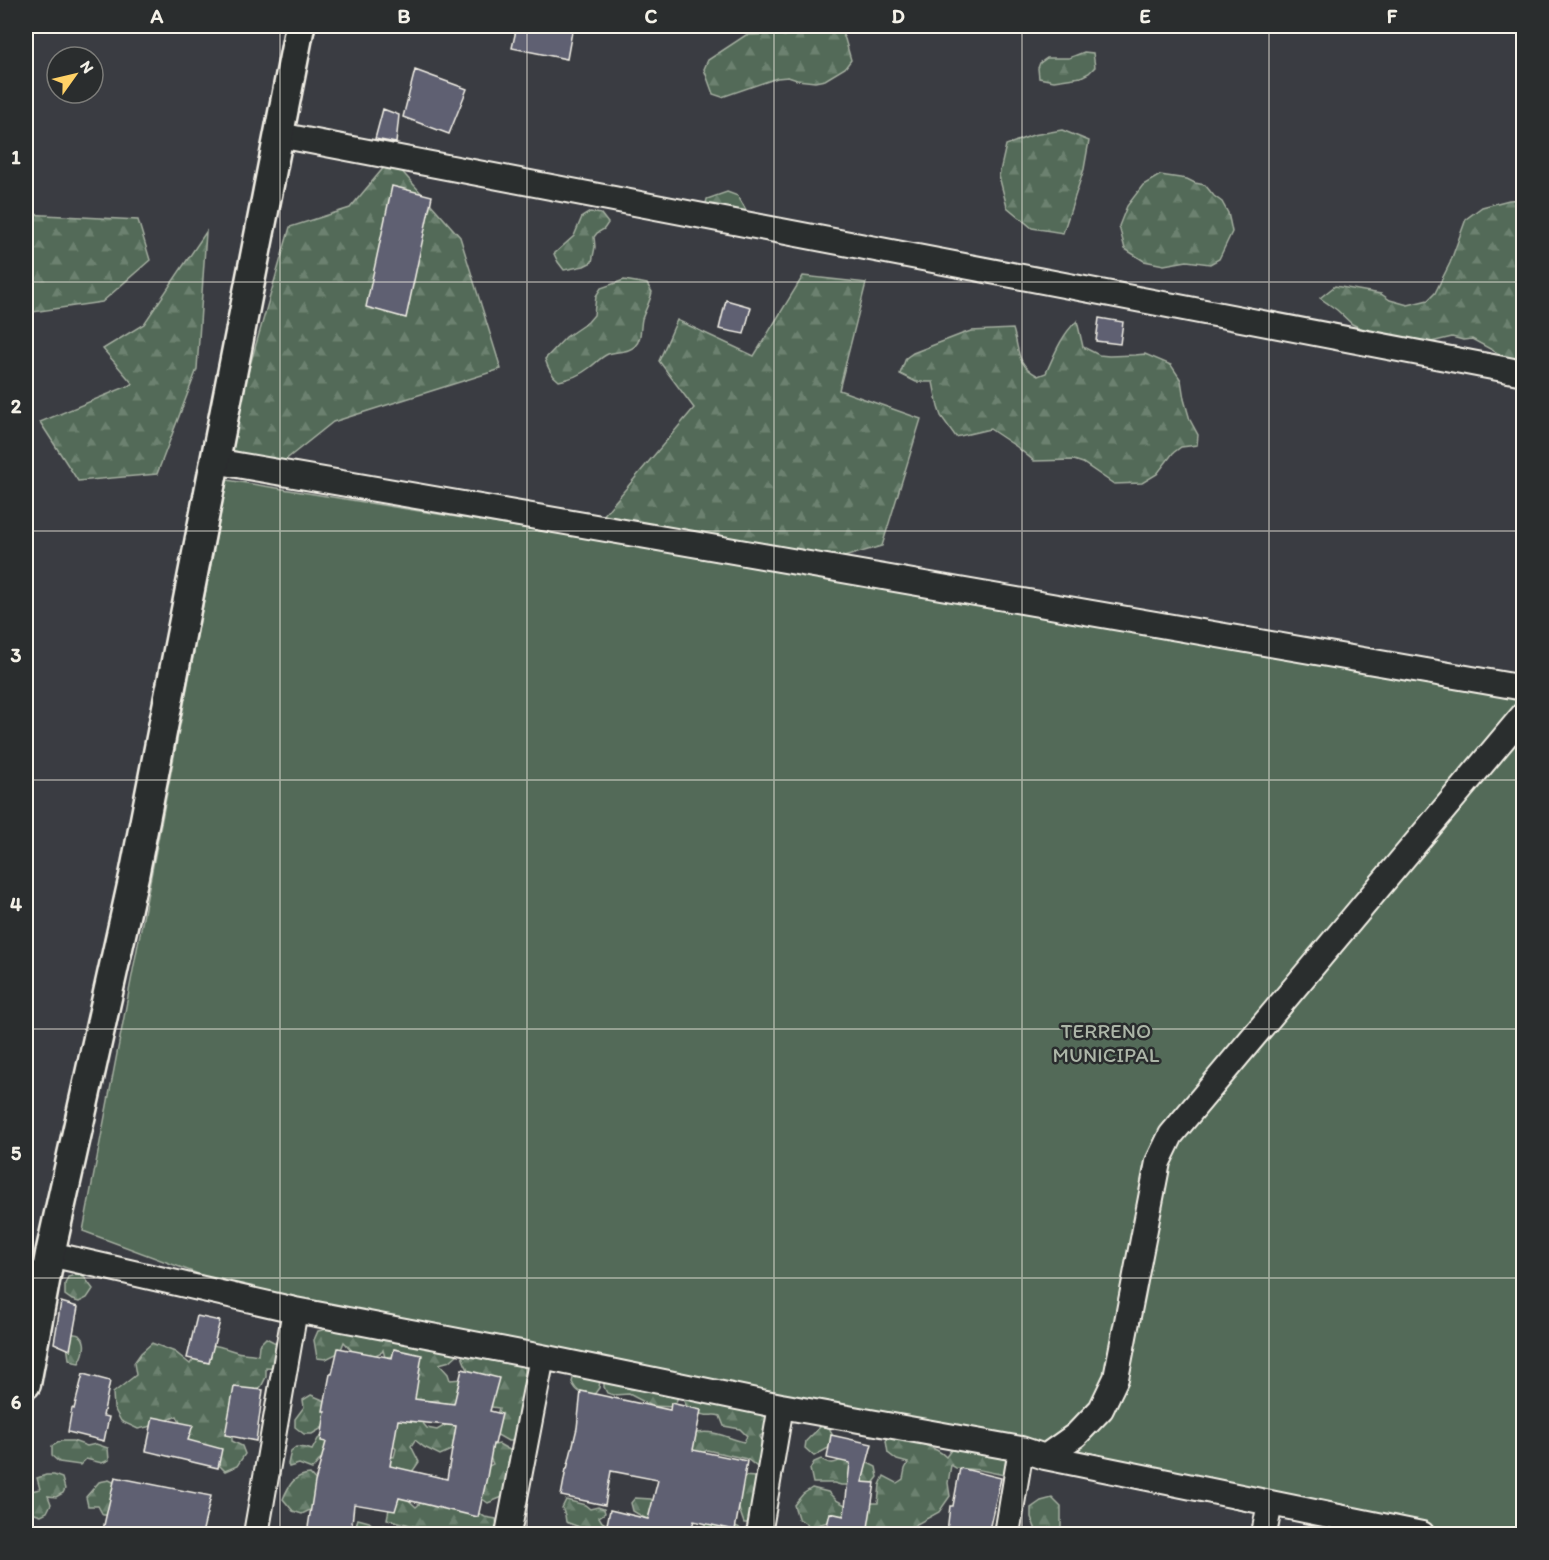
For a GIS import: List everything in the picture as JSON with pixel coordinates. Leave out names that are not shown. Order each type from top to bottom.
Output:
[{"type":"street","points":[[26,1384],[51,1254],[134,876],[300,26]]},
{"type":"street","points":[[279,135],[1524,373]]},
{"type":"street","points":[[214,461],[1524,688]]},
{"type":"street","points":[[1045,1457],[1076,1435],[1101,1408],[1116,1378],[1158,1162],[1172,1135],[1524,714]]},
{"type":"street","points":[[51,1254],[295,1310],[781,1406],[1021,1449],[1045,1457],[1422,1534]]},
{"type":"street","points":[[256,1534],[295,1310]]},
{"type":"street","points":[[508,1534],[542,1357]]},
{"type":"street","points":[[759,1534],[781,1406]]},
{"type":"street","points":[[1007,1534],[1021,1449]]},
{"type":"street","points":[[1264,1534],[1270,1503]]},
{"type":"green space","points":[[802,26],[838,26],[845,39],[851,60],[845,68],[825,80],[815,82],[788,77],[777,78],[722,97],[713,94],[704,69],[708,60],[746,35],[785,36]]},
{"type":"green space","points":[[1084,52],[1093,53],[1095,67],[1089,73],[1081,77],[1054,81],[1039,78],[1040,63],[1047,58],[1069,58]]},
{"type":"green space","points":[[1062,130],[1089,141],[1084,169],[1063,233],[1032,228],[1007,207],[999,176],[1006,145],[1033,135]]},
{"type":"green space","points":[[391,159],[460,237],[501,369],[333,422],[279,465],[226,448],[290,227],[350,208]]},
{"type":"green space","points":[[1160,175],[1187,179],[1205,185],[1222,202],[1228,213],[1232,232],[1219,259],[1210,264],[1187,261],[1164,265],[1144,261],[1125,249],[1119,226],[1127,206],[1143,185]]},
{"type":"green space","points":[[727,192],[738,196],[749,215],[738,231],[727,234],[709,223],[705,208],[707,199]]},
{"type":"green space","points":[[1523,199],[1523,367],[1472,339],[1463,340],[1452,337],[1419,345],[1371,333],[1352,324],[1320,298],[1335,286],[1381,294],[1390,300],[1408,305],[1428,300],[1435,293],[1450,263],[1466,219],[1482,207]]},
{"type":"green space","points":[[590,212],[601,214],[608,223],[594,237],[592,262],[564,270],[554,254],[574,236],[582,217]]},
{"type":"green space","points":[[26,214],[138,220],[150,260],[102,302],[26,313]]},
{"type":"green space","points":[[206,232],[197,369],[157,474],[78,481],[40,422],[133,384],[103,349],[144,324]]},
{"type":"green space","points":[[803,276],[866,283],[839,390],[921,419],[882,546],[782,575],[597,523],[694,408],[659,361],[677,320],[754,356]]},
{"type":"green space","points":[[624,280],[647,284],[652,292],[642,319],[637,343],[629,350],[608,354],[582,373],[559,381],[550,371],[545,359],[566,337],[594,315],[596,296],[601,288]]},
{"type":"green space","points":[[1077,321],[1083,347],[1099,355],[1145,354],[1171,365],[1181,380],[1190,420],[1198,435],[1197,445],[1181,447],[1173,453],[1157,474],[1142,483],[1114,484],[1083,463],[1074,460],[1034,461],[990,429],[956,437],[941,416],[933,382],[916,382],[900,374],[906,358],[913,353],[971,331],[1013,329],[1022,361],[1038,376],[1046,373],[1063,338]]},
{"type":"green space","name":"TERRENO MUNICIPAL","points":[[227,480],[1523,689],[1523,1534],[1432,1534],[295,1310],[83,1231]]},
{"type":"green space","points":[[78,1274],[85,1278],[93,1289],[87,1298],[79,1302],[65,1295],[65,1284],[68,1277]]},
{"type":"green space","points":[[324,1324],[377,1331],[385,1340],[388,1338],[458,1346],[458,1354],[450,1361],[439,1364],[450,1380],[462,1379],[473,1409],[442,1405],[438,1400],[412,1403],[397,1356],[385,1357],[383,1350],[367,1359],[355,1354],[344,1342],[340,1352],[326,1359],[317,1358],[314,1340],[318,1331],[327,1329]]},
{"type":"green space","points":[[70,1334],[76,1334],[83,1339],[84,1348],[79,1363],[69,1359],[67,1345]]},
{"type":"green space","points":[[266,1338],[278,1344],[278,1369],[266,1368],[266,1377],[262,1385],[232,1429],[232,1441],[242,1446],[245,1454],[237,1466],[225,1471],[216,1462],[191,1447],[177,1416],[157,1425],[138,1429],[121,1421],[114,1408],[113,1393],[136,1375],[134,1363],[152,1343],[175,1352],[190,1364],[200,1351],[209,1346],[220,1346],[240,1353],[258,1355],[259,1345]]},
{"type":"green space","points":[[468,1350],[526,1366],[529,1373],[529,1395],[521,1401],[524,1408],[517,1441],[508,1441],[489,1430],[499,1408],[492,1407],[490,1394],[466,1367],[462,1355]]},
{"type":"green space","points":[[574,1375],[600,1380],[599,1388],[593,1396],[578,1391],[572,1382]]},
{"type":"green space","points":[[604,1381],[675,1389],[678,1397],[674,1407],[652,1406],[629,1394],[607,1393]]},
{"type":"green space","points":[[681,1391],[770,1416],[768,1430],[760,1436],[761,1470],[747,1459],[707,1450],[689,1462],[687,1435],[703,1432],[744,1442],[747,1436],[740,1429],[724,1426],[720,1416],[699,1414],[691,1410],[686,1405]]},
{"type":"green space","points":[[311,1395],[328,1402],[327,1425],[312,1434],[304,1434],[295,1427],[295,1419],[304,1407],[303,1400]]},
{"type":"green space","points":[[398,1417],[420,1420],[427,1428],[437,1430],[449,1423],[460,1427],[458,1447],[440,1455],[415,1440],[411,1446],[419,1462],[412,1472],[328,1461],[319,1461],[312,1469],[299,1464],[289,1467],[291,1451],[296,1447],[312,1450],[318,1439],[325,1433],[394,1457],[396,1449],[390,1441]]},
{"type":"green space","points":[[821,1426],[829,1427],[835,1442],[814,1456],[805,1448],[806,1441]]},
{"type":"green space","points":[[890,1435],[928,1446],[946,1457],[951,1450],[975,1449],[996,1453],[1009,1462],[1009,1476],[956,1468],[951,1465],[948,1483],[950,1496],[939,1512],[915,1525],[908,1534],[873,1529],[862,1524],[869,1503],[878,1503],[880,1485],[884,1476],[897,1483],[903,1479],[908,1463],[897,1460],[888,1453],[886,1441]]},
{"type":"green space","points":[[61,1441],[73,1441],[87,1446],[96,1444],[108,1448],[109,1460],[102,1463],[86,1459],[80,1465],[59,1462],[52,1456],[52,1446]]},
{"type":"green space","points":[[499,1444],[513,1452],[509,1492],[488,1503],[478,1496],[485,1468],[493,1464],[488,1453],[490,1446]]},
{"type":"green space","points":[[844,1458],[864,1461],[876,1467],[878,1477],[872,1485],[813,1483],[810,1469],[814,1462],[821,1459],[832,1463]]},
{"type":"green space","points":[[310,1474],[319,1484],[314,1508],[302,1514],[293,1511],[283,1499],[293,1482],[300,1476]]},
{"type":"green space","points":[[46,1475],[62,1478],[65,1489],[56,1497],[48,1496],[51,1504],[47,1512],[41,1515],[28,1510],[25,1502],[27,1492],[40,1489],[37,1478]]},
{"type":"green space","points":[[741,1476],[756,1477],[759,1497],[751,1523],[744,1523],[738,1506]]},
{"type":"green space","points":[[109,1480],[121,1486],[108,1515],[103,1515],[98,1506],[88,1506],[86,1497],[99,1482]]},
{"type":"green space","points":[[812,1488],[828,1492],[847,1506],[845,1519],[811,1527],[798,1518],[794,1505],[803,1494]]},
{"type":"green space","points":[[404,1496],[416,1507],[425,1499],[469,1508],[485,1517],[496,1519],[498,1534],[421,1532],[417,1527],[387,1519],[391,1499]]},
{"type":"green space","points":[[635,1498],[651,1499],[656,1507],[648,1520],[633,1511],[631,1503]]},
{"type":"green space","points":[[1052,1498],[1061,1507],[1061,1527],[1049,1534],[1037,1533],[1031,1517],[1031,1508],[1041,1501]]},
{"type":"green space","points":[[566,1500],[585,1505],[590,1509],[598,1507],[604,1509],[605,1513],[599,1517],[602,1522],[616,1530],[616,1534],[575,1534],[579,1527],[566,1522],[562,1508]]},
{"type":"green space","points":[[358,1519],[369,1522],[377,1529],[384,1525],[404,1534],[353,1534]]},
{"type":"green space","points":[[1316,1519],[1358,1529],[1363,1534],[1318,1534],[1314,1527]]},
{"type":"green space","points":[[709,1522],[738,1527],[746,1534],[702,1534],[699,1531]]},
{"type":"building","points":[[517,26],[573,26],[567,59],[512,48]]},
{"type":"building","points":[[415,70],[467,89],[449,134],[403,117]]},
{"type":"building","points":[[383,109],[399,115],[396,143],[375,139]]},
{"type":"building","points":[[392,186],[432,196],[406,318],[366,307]]},
{"type":"building","points":[[726,300],[751,307],[744,334],[719,329]]},
{"type":"building","points":[[1099,318],[1123,322],[1120,344],[1096,341]]},
{"type":"building","points":[[61,1302],[78,1307],[70,1350],[54,1343]]},
{"type":"building","points":[[197,1316],[220,1321],[209,1363],[187,1358]]},
{"type":"building","points":[[338,1348],[392,1358],[394,1349],[422,1355],[415,1399],[454,1404],[462,1369],[499,1378],[490,1411],[502,1414],[495,1444],[493,1444],[478,1517],[399,1498],[395,1511],[354,1504],[351,1534],[307,1534],[315,1482],[326,1442],[321,1441],[325,1411],[323,1411],[330,1374],[332,1374]],"holes":[[[398,1420],[456,1426],[447,1479],[390,1466]]]},
{"type":"building","points":[[83,1374],[110,1381],[103,1416],[109,1417],[104,1441],[68,1432],[72,1408],[74,1409]]},
{"type":"building","points":[[234,1387],[263,1390],[256,1441],[225,1435]]},
{"type":"building","points":[[581,1391],[670,1410],[671,1403],[701,1410],[693,1450],[747,1461],[735,1530],[694,1521],[689,1534],[605,1534],[610,1510],[648,1519],[658,1480],[611,1471],[605,1505],[561,1496],[577,1428]]},
{"type":"building","points":[[153,1417],[193,1425],[188,1440],[222,1449],[218,1468],[146,1451]]},
{"type":"building","points":[[831,1435],[872,1444],[862,1482],[875,1483],[867,1534],[825,1534],[830,1513],[844,1516],[850,1463],[827,1458]]},
{"type":"building","points":[[960,1468],[1001,1478],[988,1534],[947,1532],[950,1506],[953,1506]]},
{"type":"building","points":[[115,1477],[211,1496],[202,1534],[102,1534]]}]
